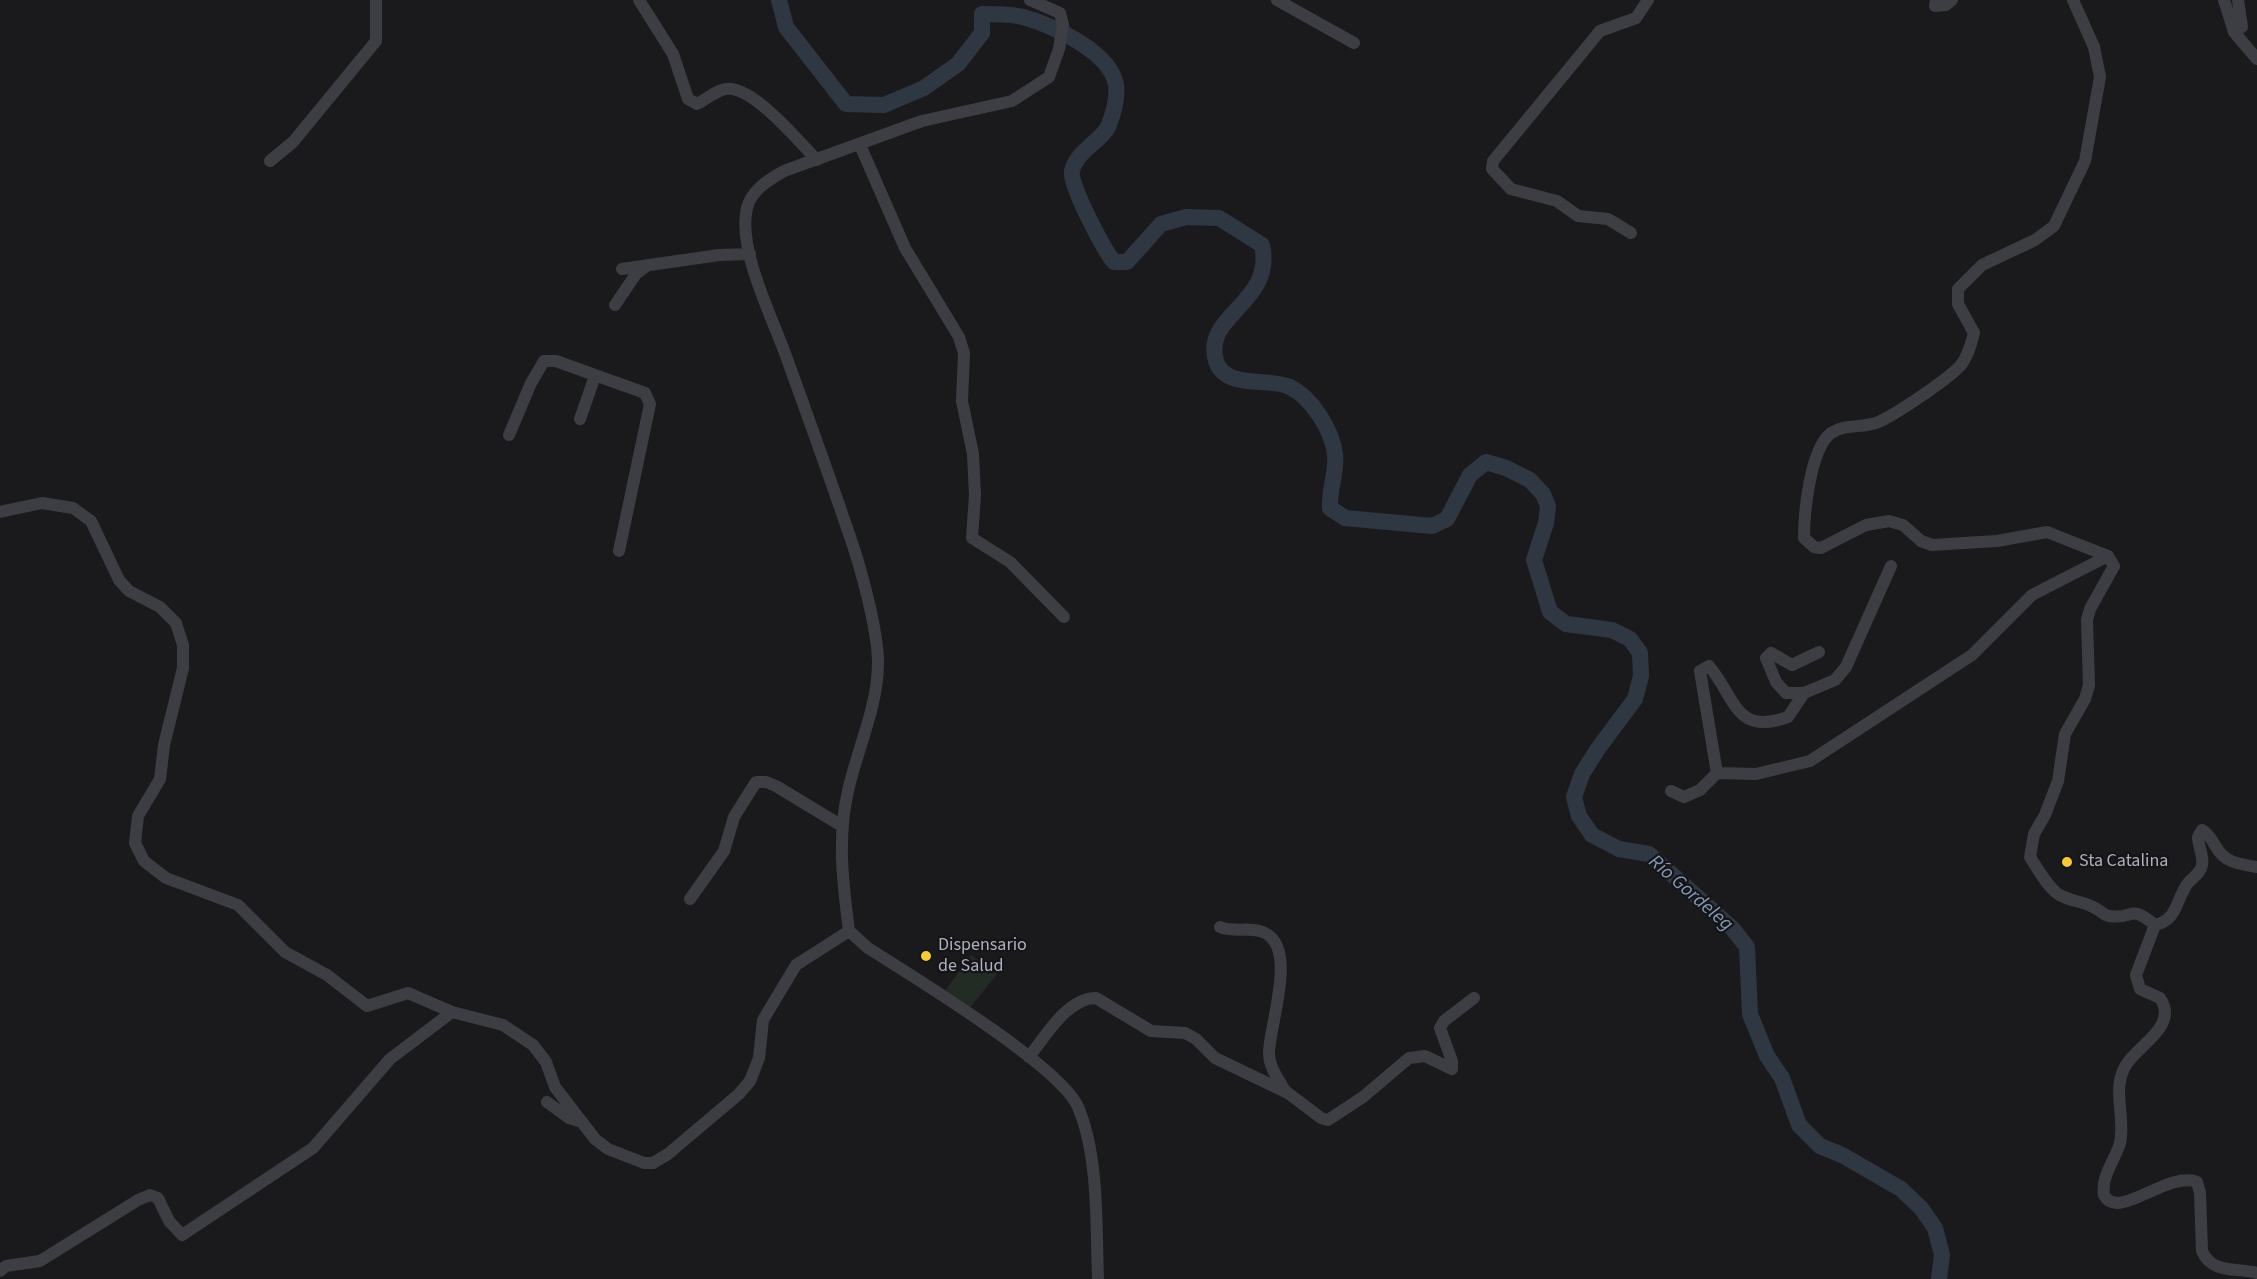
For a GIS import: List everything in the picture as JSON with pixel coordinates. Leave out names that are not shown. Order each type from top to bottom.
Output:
[{"type":"street","points":[[270,161],[293,142],[376,41],[376,0]]},
{"type":"street","points":[[639,0],[673,54],[688,99],[697,104],[722,89],[745,92],[758,100],[816,160]]},
{"type":"street","points":[[1030,0],[1060,13],[1063,25],[1049,77],[1012,101],[922,121],[784,171],[765,182],[756,192],[747,207],[746,225],[750,254],[849,534],[877,640],[878,664],[875,686],[848,791],[842,826],[841,865],[849,931],[868,948],[1029,1057],[1063,1085],[1077,1104],[1085,1125],[1094,1184],[1098,1279]]},
{"type":"street","points":[[1277,0],[1354,43]]},
{"type":"street","points":[[1631,233],[1608,219],[1578,216],[1557,201],[1511,189],[1492,169],[1493,161],[1600,32],[1636,18],[1648,0]]},
{"type":"street","points":[[1936,0],[1935,6],[1946,5],[1952,0]]},
{"type":"street","points":[[2073,0],[2094,47],[2100,77],[2085,161],[2054,226],[2035,240],[1982,265],[1958,289],[1958,304],[1974,333],[1961,365],[1942,382],[1876,423],[1831,433],[1817,449],[1804,525],[1804,538],[1814,547],[1821,548],[1866,525],[1889,521],[1903,525],[1921,541],[1932,545],[1997,541],[2047,532],[2109,556],[2114,566],[2090,609],[2087,620],[2089,685],[2085,699],[2065,734],[2058,781],[2030,845],[2030,857],[2048,884],[2059,895],[2095,907],[2107,916],[2122,916],[2134,912],[2143,914],[2156,925]]},
{"type":"street","points":[[2224,0],[2234,32],[2257,59]]},
{"type":"street","points":[[2234,32],[2242,27],[2238,0]]},
{"type":"street","points":[[860,145],[905,248],[959,336],[964,353],[962,401],[973,454],[975,495],[972,538],[1010,562],[1064,616]]},
{"type":"street","points":[[622,269],[719,255],[750,254]]},
{"type":"street","points":[[615,305],[636,274],[649,264]]},
{"type":"street","points":[[509,435],[531,383],[544,361],[556,361],[645,393],[650,404],[619,550]]},
{"type":"street","points":[[580,419],[595,376]]},
{"type":"street","points":[[0,512],[42,503],[74,508],[91,521],[119,580],[129,591],[160,607],[176,623],[183,645],[183,668],[164,745],[160,779],[138,816],[135,843],[144,861],[166,878],[238,905],[285,952],[327,975],[367,1006],[408,993],[452,1012],[503,1025],[533,1045],[546,1062],[555,1086],[595,1139],[608,1149],[640,1161],[653,1163],[668,1154],[740,1094],[750,1081],[759,1058],[763,1020],[796,965],[849,931]]},
{"type":"street","points":[[1671,791],[1684,797],[1700,790],[1717,773],[1756,774],[1810,761],[1972,655],[2032,595],[2109,556]]},
{"type":"street","points":[[1819,652],[1792,664],[1771,653],[1766,658],[1776,682],[1786,693],[1804,693],[1835,680],[1846,667],[1891,566]]},
{"type":"street","points":[[1717,773],[1700,671],[1703,667],[1709,666],[1722,681],[1731,701],[1745,719],[1758,724],[1788,717],[1804,693]]},
{"type":"street","points":[[690,898],[724,851],[734,817],[756,782],[766,782],[776,786],[842,826]]},
{"type":"street","points":[[2156,925],[2165,923],[2175,913],[2184,890],[2201,870],[2203,862],[2198,837],[2202,830],[2229,861],[2257,867]]},
{"type":"street","points":[[2156,925],[2136,975],[2140,988],[2160,998],[2165,1012],[2158,1030],[2129,1060],[2122,1071],[2119,1085],[2122,1123],[2120,1143],[2107,1172],[2104,1195],[2109,1202],[2120,1204],[2150,1190],[2187,1180],[2197,1182],[2200,1193],[2202,1251],[2205,1259],[2228,1271],[2257,1273]]},
{"type":"street","points":[[1220,927],[1230,931],[1256,930],[1267,934],[1275,943],[1281,973],[1269,1055],[1273,1072],[1285,1091]]},
{"type":"street","points":[[1029,1057],[1062,1015],[1088,998],[1095,998],[1151,1031],[1185,1033],[1196,1039],[1215,1058],[1285,1091],[1303,1101],[1321,1118],[1328,1120],[1364,1097],[1409,1058],[1425,1056],[1452,1069],[1452,1061],[1440,1028],[1444,1021],[1474,998]]},
{"type":"street","points":[[0,1271],[6,1266],[40,1261],[138,1200],[150,1195],[158,1198],[169,1221],[182,1235],[313,1148],[390,1059],[452,1012]]},
{"type":"street","points":[[547,1102],[568,1118],[582,1122]]},
{"type":"shaded area","points":[[971,955],[997,974],[969,1009],[945,991]]},
{"type":"waterway","name":"Río Gordeleg","points":[[779,0],[786,27],[846,104],[884,105],[924,88],[958,64],[982,33],[982,14],[1008,15],[1035,21],[1064,33],[1092,51],[1112,73],[1116,85],[1116,100],[1106,130],[1079,157],[1072,171],[1081,202],[1109,255],[1114,262],[1127,262],[1161,224],[1186,217],[1219,218],[1262,245],[1263,265],[1258,281],[1219,331],[1214,345],[1216,361],[1221,370],[1229,376],[1290,387],[1313,407],[1330,435],[1335,454],[1330,508],[1345,518],[1432,526],[1447,519],[1470,475],[1486,462],[1506,468],[1530,480],[1543,494],[1548,506],[1546,523],[1534,560],[1550,612],[1566,624],[1612,630],[1630,639],[1640,653],[1641,676],[1635,699],[1582,774],[1574,797],[1579,816],[1592,835],[1619,849],[1649,854],[1732,928],[1747,947],[1750,1014],[1767,1056],[1782,1078],[1799,1125],[1820,1146],[1842,1155],[1901,1189],[1921,1208],[1935,1228],[1942,1255],[1939,1279]]},
{"type":"place","name":"Sta Catalina","points":[[2067,862]]},
{"type":"place","name":"Dispensario de Salud","points":[[926,956]]}]
